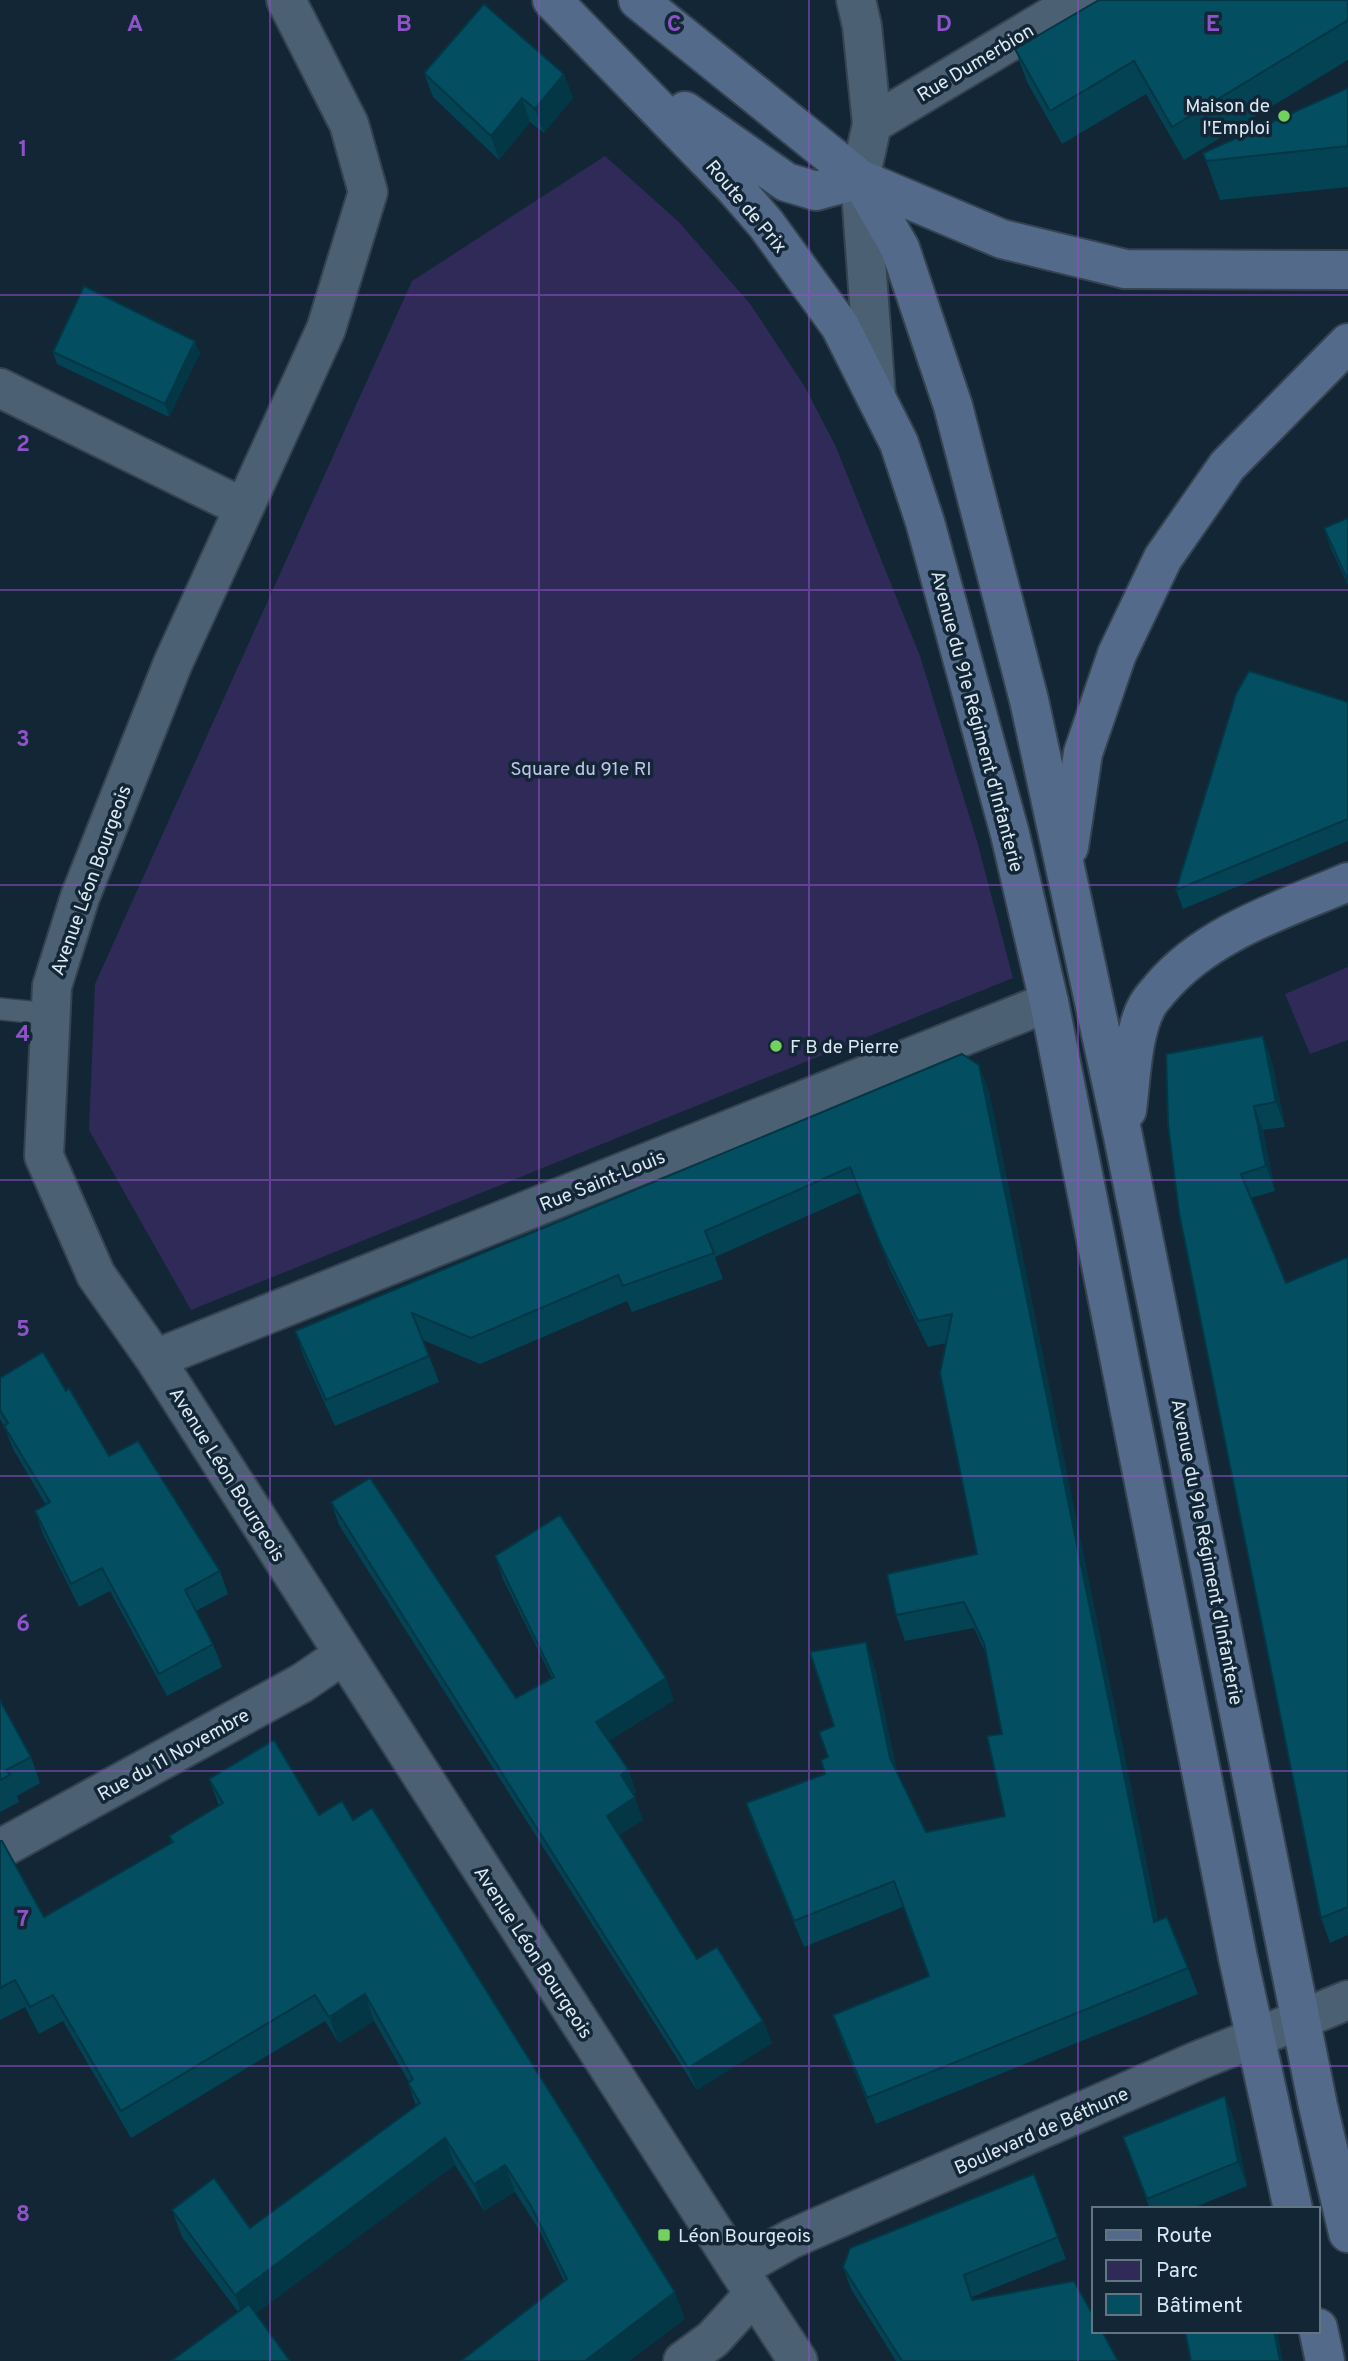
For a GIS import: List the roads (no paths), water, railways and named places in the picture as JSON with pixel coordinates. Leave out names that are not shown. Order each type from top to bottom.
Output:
[{"type":"main road","name":"Route de Prix","points":[[552,0],[734,187],[766,224],[840,326],[899,443]]},
{"type":"main road","points":[[638,0],[860,179],[1002,239],[1125,269],[1348,270]]},
{"type":"main road","points":[[608,57],[786,182],[816,191],[860,179]]},
{"type":"main road","name":"Avenue du 91e Régiment d'Infanterie","points":[[860,179],[900,248],[953,406],[1029,700],[1123,1136],[1318,2106],[1348,2233]]},
{"type":"main road","name":"Avenue du 91e Régiment d'Infanterie","points":[[1049,1002],[1083,753],[1117,654],[1163,558],[1227,467],[1348,343]]},
{"type":"main road","name":"Avenue du 91e Régiment d'Infanterie","points":[[899,443],[925,522],[1010,834],[1049,1002],[1255,2037],[1293,2207]]},
{"type":"main road","points":[[1123,1136],[1135,1046],[1147,1005],[1171,976],[1206,947],[1258,920],[1348,882]]},
{"type":"main road","points":[[1319,2333],[1325,2361]]},
{"type":"street","name":"Avenue Léon Bourgeois","points":[[286,0],[349,124],[368,192],[326,329],[173,663],[80,897],[52,986],[44,1156],[96,1275],[155,1359],[797,2361]]},
{"type":"street","points":[[856,0],[862,26],[872,124],[860,179],[876,397]]},
{"type":"street","name":"Rue Dumerbion","points":[[872,124],[1079,0]]},
{"type":"street","points":[[0,388],[244,508]]},
{"type":"street","name":"Rue Saint-Louis","points":[[155,1359],[1049,1002]]},
{"type":"street","name":"Rue du 11 Novembre","points":[[0,1849],[302,1683],[343,1655]]},
{"type":"street","name":"Boulevard de Béthune","points":[[684,2361],[713,2339],[746,2282],[792,2239],[1255,2037],[1348,2000]]},
{"type":"lane","points":[[0,1010],[50,1014]]},
{"type":"place","name":"Maison de l'Emploi","points":[[1284,116]]},
{"type":"place","name":"F B de Pierre","points":[[776,1046]]},
{"type":"place","name":"Léon Bourgeois","points":[[664,2235]]},
{"type":"park label","name":"Square du 91e RI","points":[[581,768]]}]
